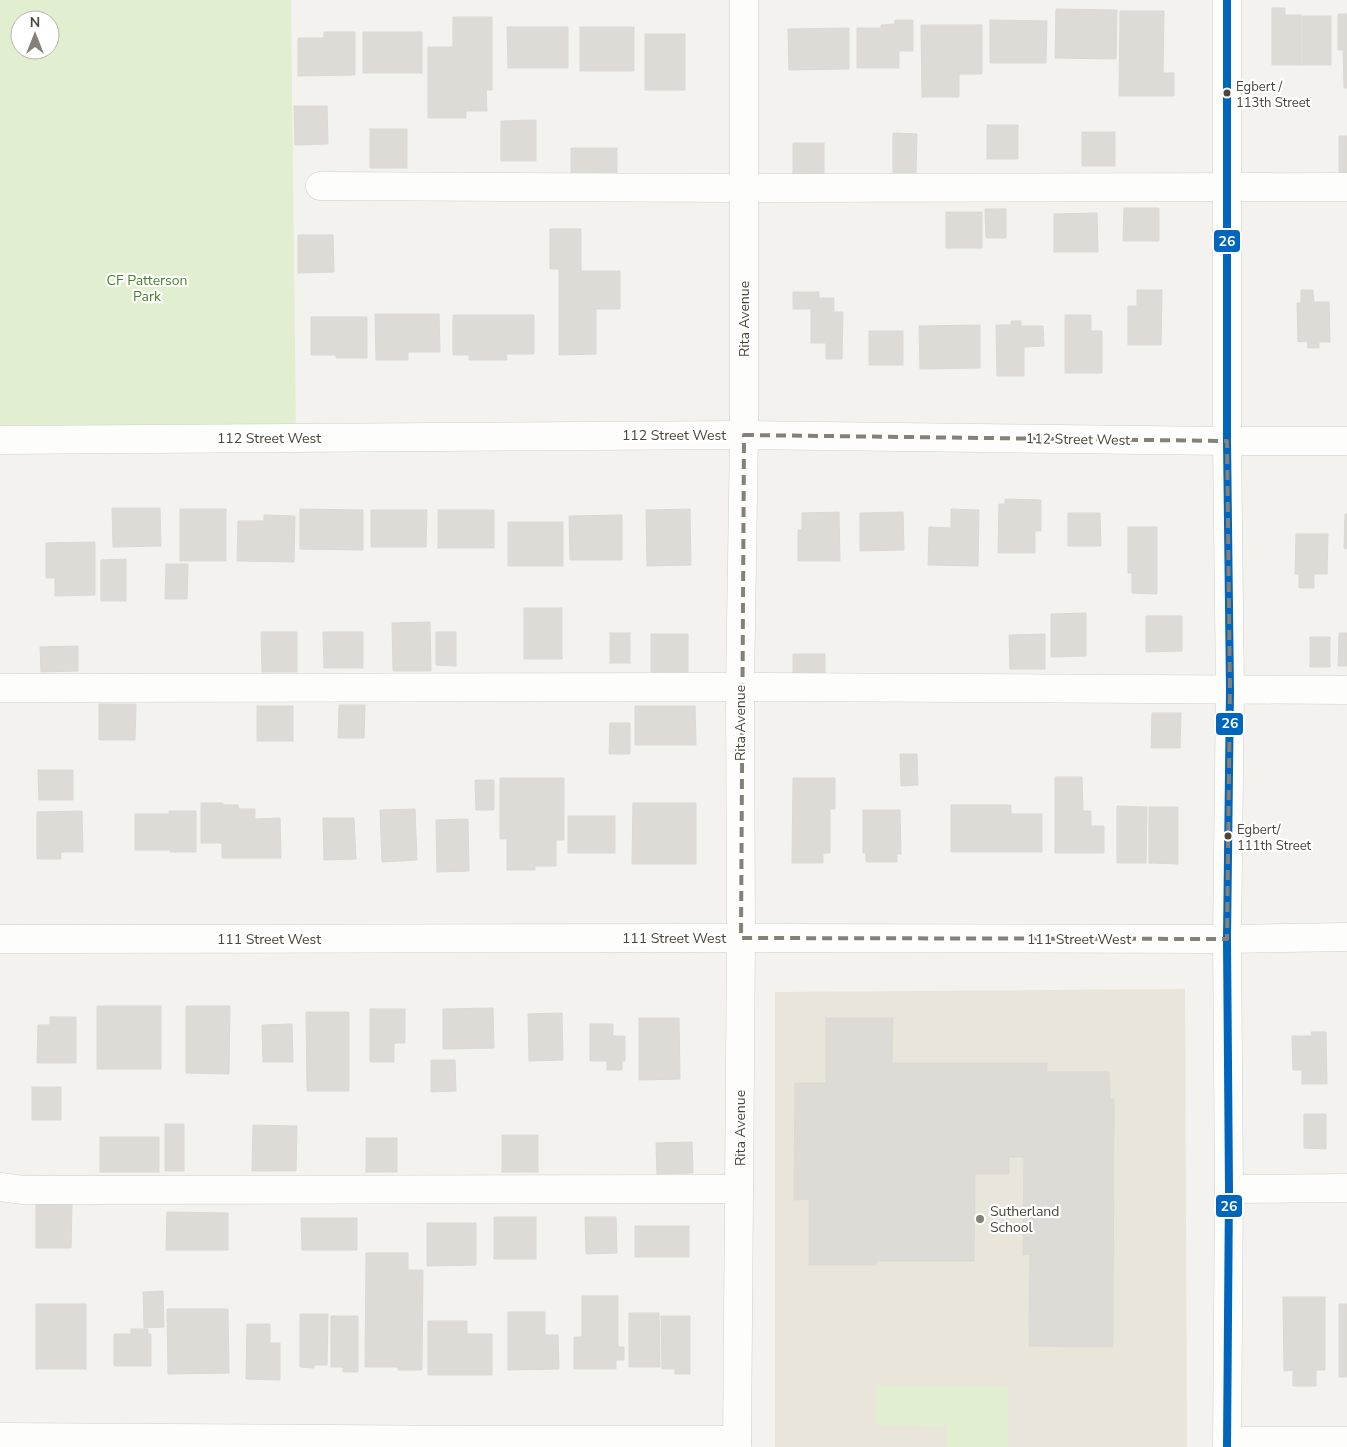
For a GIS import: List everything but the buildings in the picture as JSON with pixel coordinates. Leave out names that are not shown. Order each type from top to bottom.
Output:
[{"type":"street","name":"Rita Avenue","points":[[737,1444],[741,938],[740,687],[744,435],[744,0]]},
{"type":"street","points":[[1228,0],[1227,441],[1230,690],[1227,939],[1229,1188],[1228,1444],[1347,1441]]},
{"type":"street","points":[[320,186],[744,188],[1347,186]]},
{"type":"street","name":"112 Street West","points":[[0,440],[744,435],[1347,441]]},
{"type":"street","points":[[0,688],[740,687],[1347,690]]},
{"type":"street","name":"111 Street West","points":[[0,939],[1347,938]]},
{"type":"street","points":[[0,1188],[23,1190],[739,1190]]},
{"type":"street","points":[[1229,1188],[1347,1188]]},
{"type":"street","points":[[0,1437],[485,1440],[737,1444]]},
{"type":"highlighted area","points":[[744,435],[1227,441],[1230,690],[1227,939],[741,938]]},
{"type":"shaded area","name":"Sutherland School","points":[[1185,989],[1187,1447],[775,1447],[775,992]]},
{"type":"green space","name":"CF Patterson Park","points":[[0,0],[291,0],[296,437],[0,440]]},
{"type":"green space","points":[[877,1385],[1008,1385],[1008,1447],[946,1447],[946,1427],[875,1425]]},
{"type":"transit line","name":"26","points":[[1227,0],[1227,441],[1230,690],[1227,939],[1229,1189],[1227,1447]]},
{"type":"place","name":"Egbert / 113th Street","points":[[1227,93]]},
{"type":"place","name":"Egbert/ 111th Street","points":[[1228,836]]},
{"type":"place","name":"Sutherland School","points":[[980,1219]]}]
